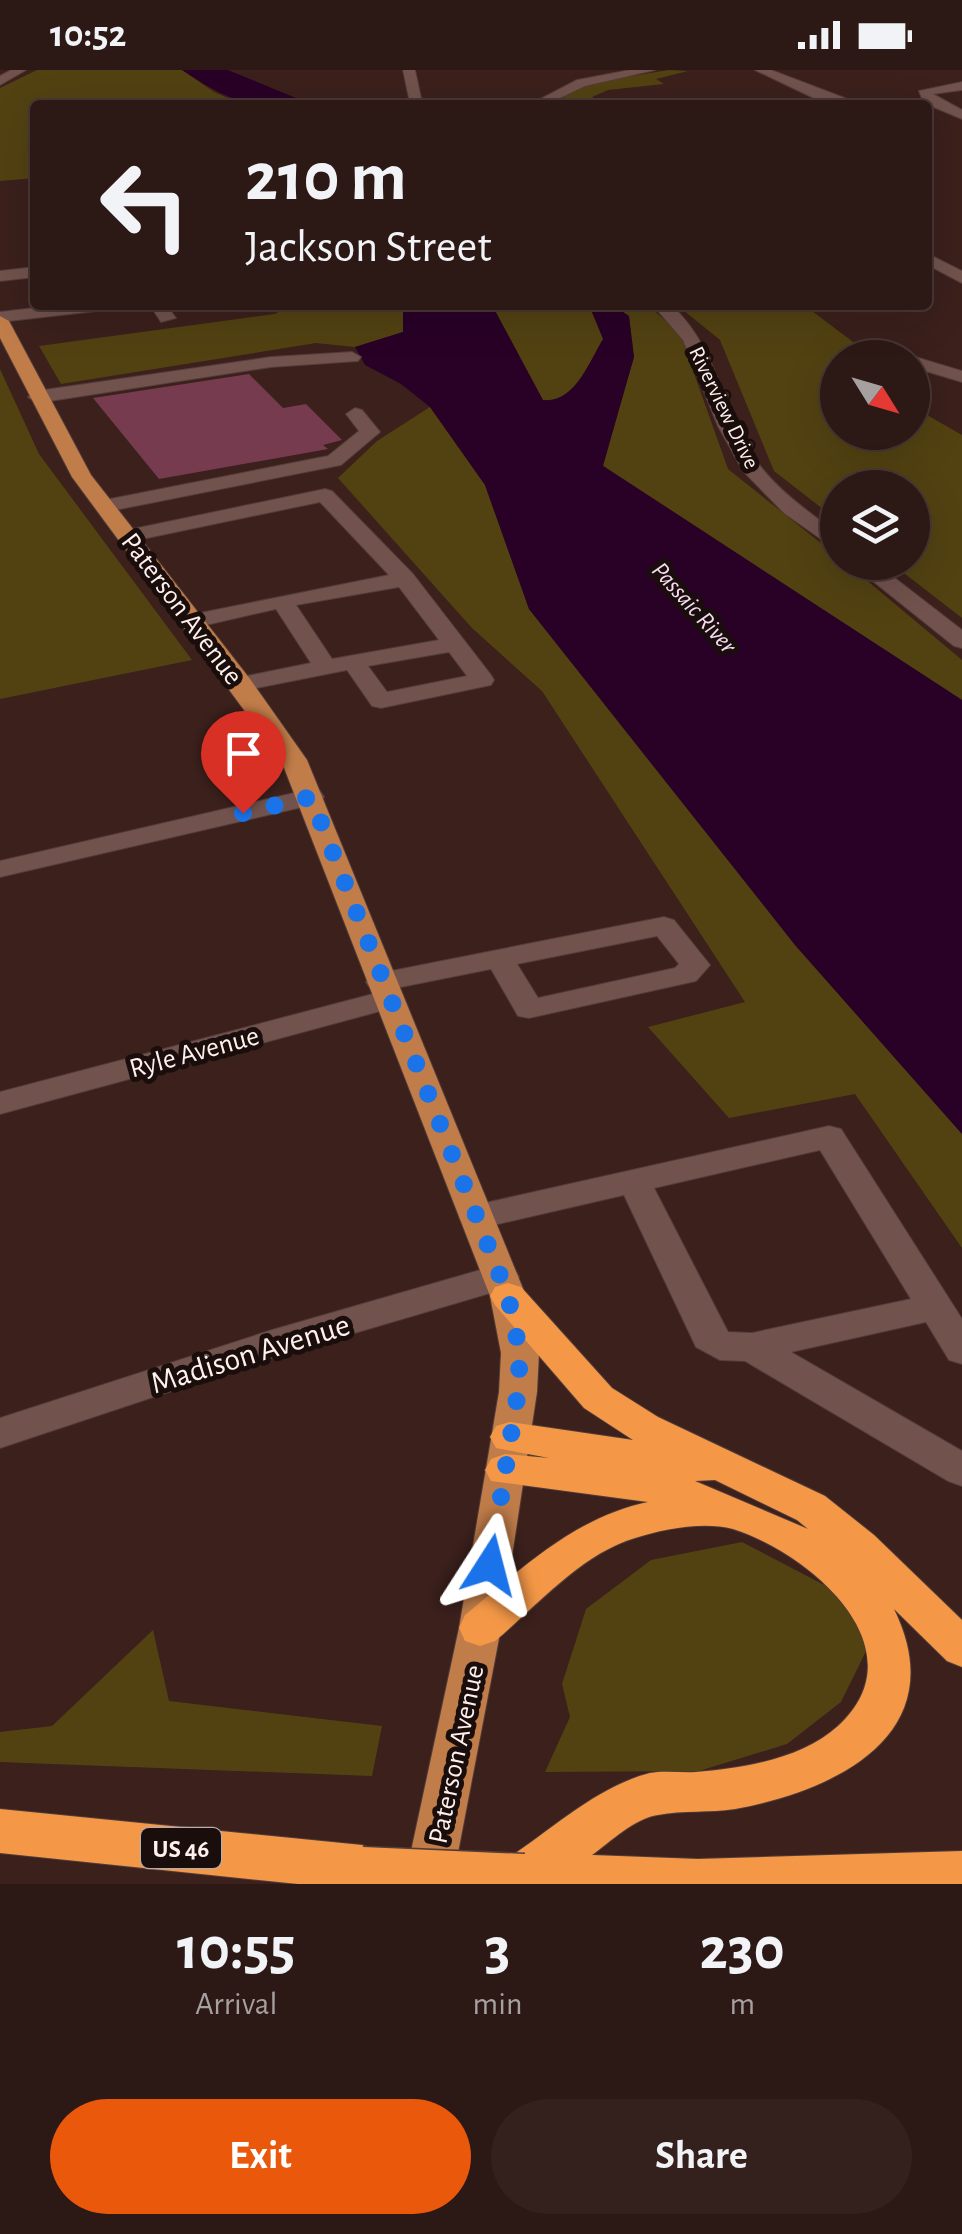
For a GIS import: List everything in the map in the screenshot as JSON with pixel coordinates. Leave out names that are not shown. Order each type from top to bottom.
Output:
[{"type":"highway","points":[[504,1286],[598,1398],[831,1562],[866,1598],[886,1635],[892,1664],[875,1718],[854,1741],[829,1757],[788,1776],[694,1794],[648,1795],[524,1875]]},
{"type":"highway","points":[[507,1453],[695,1496],[773,1487],[811,1508],[859,1547],[962,1648]]},
{"type":"highway","points":[[480,1628],[598,1535],[731,1492]]},
{"type":"highway","name":"US 46","points":[[0,1831],[362,1868],[698,1882],[962,1874]]},
{"type":"main road","name":"Paterson Avenue","points":[[0,319],[82,476],[294,760],[504,1286],[520,1353],[480,1628],[428,1884]]},
{"type":"street","points":[[0,82],[20,70]]},
{"type":"street","points":[[409,70],[415,100]]},
{"type":"street","points":[[546,100],[587,82],[648,70]]},
{"type":"street","points":[[760,70],[835,100]]},
{"type":"street","points":[[567,73],[587,82]]},
{"type":"street","points":[[928,100],[925,91],[962,86]]},
{"type":"street","points":[[932,102],[962,115]]},
{"type":"street","points":[[932,103],[936,103]]},
{"type":"street","points":[[932,263],[962,278]]},
{"type":"street","points":[[0,276],[30,273]]},
{"type":"street","points":[[0,305],[30,301]]},
{"type":"street","points":[[0,319],[68,310]]},
{"type":"street","name":"Riverview Drive","points":[[665,310],[697,346],[749,465],[777,496],[820,530]]},
{"type":"street","points":[[37,396],[271,362],[352,357]]},
{"type":"street","points":[[930,366],[962,376]]},
{"type":"street","points":[[105,506],[334,461],[370,432],[355,414]]},
{"type":"street","points":[[128,536],[325,495],[404,579],[482,680],[381,701],[353,662]]},
{"type":"street","points":[[193,620],[404,579]]},
{"type":"street","points":[[883,580],[962,642]]},
{"type":"street","points":[[282,601],[326,668]]},
{"type":"street","points":[[241,684],[454,644]]},
{"type":"street","points":[[0,869],[311,797]]},
{"type":"street","name":"Ryle Avenue","points":[[0,1103],[499,958],[664,926],[695,965],[685,975],[529,1009],[499,958]]},
{"type":"street","points":[[476,1217],[829,1137],[962,1350]]},
{"type":"street","points":[[634,1180],[708,1336],[720,1346],[752,1348],[935,1307]]},
{"type":"street","name":"Madison Avenue","points":[[0,1433],[272,1344],[504,1286]]},
{"type":"street","points":[[752,1348],[962,1470]]},
{"type":"shaded area","points":[[37,70],[182,70],[232,100],[30,100],[30,178],[0,181],[0,88]]},
{"type":"shaded area","points":[[688,71],[656,79],[664,84],[608,90],[592,97],[597,100],[557,100],[576,90],[622,78]]},
{"type":"shaded area","points":[[282,310],[403,310],[403,332],[355,347],[316,343],[61,384],[39,346]]},
{"type":"shaded area","points":[[495,310],[591,310],[604,339],[572,388],[554,400],[543,401]]},
{"type":"shaded area","points":[[620,310],[654,310],[680,334],[728,469],[820,542],[820,580],[866,580],[962,660],[962,700],[602,465],[634,357],[629,317]]},
{"type":"shaded area","points":[[683,310],[811,310],[850,340],[820,340],[820,450],[930,450],[930,417],[962,435],[962,618],[913,580],[930,580],[930,470],[820,470],[820,507],[774,471],[720,340]]},
{"type":"shaded area","points":[[0,369],[39,454],[192,660],[0,699]]},
{"type":"shaded area","points":[[430,407],[485,485],[529,609],[795,945],[962,1134],[962,1248],[855,1094],[729,1118],[648,1027],[745,1002],[542,691],[472,628],[338,478],[377,441]]},
{"type":"shaded area","points":[[742,1542],[832,1589],[872,1639],[841,1702],[787,1744],[699,1771],[545,1772],[570,1717],[562,1684],[586,1609],[651,1560]]},
{"type":"shaded area","points":[[153,1630],[169,1701],[382,1726],[372,1776],[0,1762],[0,1732],[52,1726]]},
{"type":"water","points":[[182,70],[228,70],[301,100],[241,100]]},
{"type":"water","name":"Passaic River","points":[[403,310],[495,310],[543,400],[554,399],[572,388],[603,339],[591,310],[620,310],[629,316],[634,357],[603,466],[962,700],[962,1134],[795,945],[529,609],[485,485],[430,407],[401,384],[365,365],[355,347],[403,332]]},
{"type":"building","points":[[249,374],[283,408],[306,404],[342,440],[323,445],[328,449],[159,479],[93,398]]},
{"type":"route","points":[[243,813],[311,797],[508,1296],[520,1353],[518,1392],[490,1565]]}]
